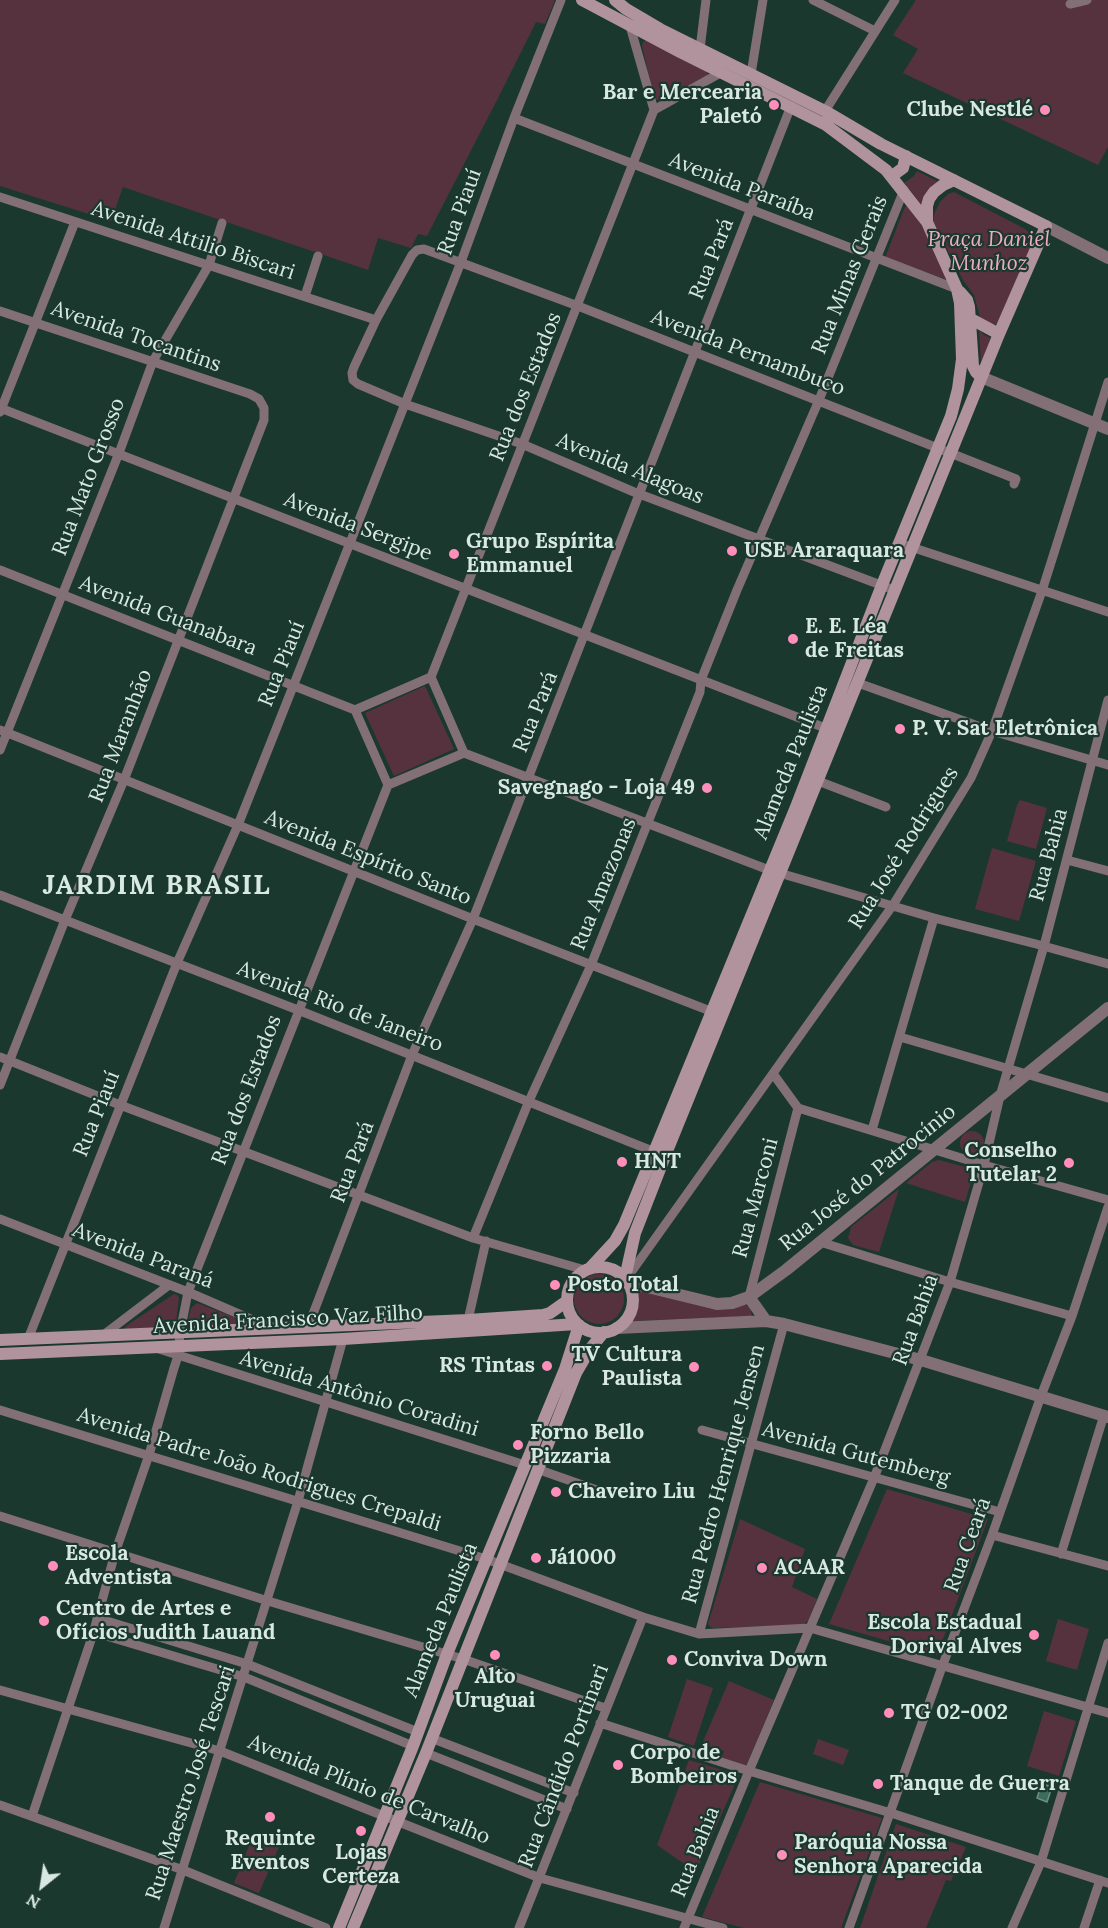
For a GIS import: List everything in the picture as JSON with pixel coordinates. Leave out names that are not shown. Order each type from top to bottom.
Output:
[{"type":"main road","name":"Alameda Paulista","points":[[582,0],[826,125],[878,162],[904,190],[927,222],[957,289],[960,303],[962,359],[945,450],[911,548],[858,682],[832,730],[796,807],[774,872],[659,1154],[615,1241],[587,1269]]},
{"type":"main road","points":[[615,0],[643,20],[825,111],[881,144],[1046,226]]},
{"type":"main road","points":[[892,176],[903,168],[906,156]]},
{"type":"main road","points":[[927,222],[929,199],[943,185],[954,180]]},
{"type":"main road","name":"Alameda Paulista","points":[[774,872],[818,780],[832,730],[882,585],[899,543],[981,377],[1046,226]]},
{"type":"main road","points":[[957,289],[967,300],[971,319],[973,366],[981,377]]},
{"type":"main road","points":[[971,319],[999,334]]},
{"type":"main road","name":"Alameda Paulista","points":[[626,1280],[635,1233],[659,1154]]},
{"type":"main road","points":[[609,1268],[626,1280],[632,1291],[633,1302],[625,1321],[617,1328],[604,1332],[595,1332],[578,1325],[568,1310],[567,1301],[571,1283],[577,1276],[587,1269],[609,1268]]},
{"type":"main road","name":"Avenida Francisco Vaz Filho","points":[[2,1339],[102,1336],[179,1344],[272,1328],[543,1315],[567,1301]]},
{"type":"main road","name":"Alameda Paulista","points":[[353,1928],[426,1753],[500,1563],[578,1325]]},
{"type":"main road","name":"Avenida Francisco Vaz Filho","points":[[0,1354],[179,1344],[343,1339],[578,1325]]},
{"type":"main road","name":"Alameda Paulista","points":[[339,1928],[486,1558],[576,1372],[604,1332]]},
{"type":"street","name":"Rua Piauí","points":[[28,1339],[177,963],[238,825],[405,404],[561,0]]},
{"type":"street","points":[[700,49],[706,0]]},
{"type":"street","points":[[752,74],[764,0]]},
{"type":"street","points":[[813,0],[875,31]]},
{"type":"street","points":[[825,111],[895,0]]},
{"type":"street","points":[[1070,4],[1087,0]]},
{"type":"street","points":[[630,26],[654,110],[722,72]]},
{"type":"street","name":"Rua Pará","points":[[308,1327],[412,1054],[473,920],[586,635],[791,106]]},
{"type":"street","name":"Rua dos Estados","points":[[431,677],[654,110]]},
{"type":"street","name":"Avenida Paraíba","points":[[514,118],[957,289]]},
{"type":"street","name":"Rua Minas Gerais","points":[[758,540],[819,400],[904,190]]},
{"type":"street","name":"Avenida Attilio Biscari","points":[[0,197],[376,320]]},
{"type":"street","points":[[0,409],[37,322],[75,222]]},
{"type":"street","name":"Rua Mato Grosso","points":[[0,750],[4,732],[62,594],[153,362],[209,265],[222,224]]},
{"type":"street","points":[[1046,226],[1107,258]]},
{"type":"street","points":[[376,320],[417,249],[424,249],[460,262]]},
{"type":"street","points":[[305,296],[318,256]]},
{"type":"street","name":"Avenida Pernambuco","points":[[460,262],[945,450],[1016,479],[1014,484]]},
{"type":"street","name":"Avenida Tocantins","points":[[0,311],[250,394],[259,399]]},
{"type":"street","name":"Avenida Alagoas","points":[[376,320],[352,374],[353,380],[358,384],[405,404],[522,444],[640,494],[894,590]]},
{"type":"street","points":[[981,377],[1108,429]]},
{"type":"street","name":"Rua José Rodrigues","points":[[626,1280],[893,905],[971,778],[992,731],[1042,591],[1108,382]]},
{"type":"street","name":"Rua Maranhão","points":[[0,1085],[5,1058],[124,780],[264,420],[264,408],[259,399]]},
{"type":"street","name":"Avenida Sergipe","points":[[0,409],[832,730]]},
{"type":"street","name":"Rua Amazonas","points":[[473,1238],[529,1101],[591,965],[700,692],[701,680],[758,540]]},
{"type":"street","points":[[899,543],[1108,612]]},
{"type":"street","name":"Avenida Guanabara","points":[[0,570],[355,710]]},
{"type":"street","points":[[464,753],[431,677],[355,710],[388,785],[464,753],[774,872],[934,918],[1108,964]]},
{"type":"street","points":[[858,682],[992,731],[1108,765]]},
{"type":"street","name":"Rua Bahia","points":[[686,1923],[748,1771],[874,1478],[950,1282],[984,1165],[1000,1096],[1044,946],[1108,700]]},
{"type":"street","name":"Avenida Espírito Santo","points":[[4,732],[473,920],[717,1013]]},
{"type":"street","points":[[818,780],[886,807]]},
{"type":"street","name":"Rua dos Estados","points":[[32,1816],[69,1708],[174,1368],[188,1292],[388,785]]},
{"type":"street","points":[[1067,860],[1108,871]]},
{"type":"street","name":"Avenida Rio de Janeiro","points":[[0,895],[412,1054],[659,1154]]},
{"type":"street","points":[[872,1130],[934,918]]},
{"type":"street","name":"Rua José do Patrocínio","points":[[626,1280],[717,1304],[732,1303],[749,1297],[786,1270],[1108,1008]]},
{"type":"street","points":[[900,1037],[1108,1098]]},
{"type":"street","points":[[5,1058],[120,1105],[473,1238],[587,1269]]},
{"type":"street","points":[[774,1075],[798,1108],[1108,1200]]},
{"type":"street","name":"Rua Marconi","points":[[749,1297],[798,1108]]},
{"type":"street","name":"Rua Ceará","points":[[849,1928],[942,1667],[1072,1316],[1108,1207]]},
{"type":"street","name":"Avenida Paraná","points":[[0,1219],[188,1292],[272,1328]]},
{"type":"street","points":[[468,1320],[486,1241]]},
{"type":"street","points":[[820,1242],[1072,1316]]},
{"type":"street","points":[[102,1336],[169,1285]]},
{"type":"street","points":[[749,1297],[766,1321]]},
{"type":"street","points":[[617,1328],[766,1321],[784,1324],[921,1360],[1106,1416],[1061,1554]]},
{"type":"street","name":"Rua Pedro Henrique Jensen","points":[[699,1634],[784,1324]]},
{"type":"street","name":"Rua Maestro José Tescari","points":[[164,1928],[268,1601],[343,1339]]},
{"type":"street","name":"Avenida Antônio Coradini","points":[[179,1344],[190,1360],[531,1467],[605,1493]]},
{"type":"street","points":[[174,1368],[190,1360]]},
{"type":"street","name":"Avenida Padre João Rodrigues Crepaldi","points":[[0,1410],[486,1558],[643,1617],[699,1634],[810,1628],[1108,1713]]},
{"type":"street","name":"Avenida Gutemberg","points":[[702,1430],[1000,1512]]},
{"type":"street","points":[[0,1516],[268,1601],[463,1659],[605,1708]]},
{"type":"street","points":[[992,1535],[1108,1566]]},
{"type":"street","name":"Rua Cândido Portinari","points":[[519,1928],[643,1617]]},
{"type":"street","points":[[97,1618],[247,1664],[418,1732]]},
{"type":"street","points":[[93,1632],[244,1677],[413,1746]]},
{"type":"street","points":[[1012,1928],[1041,1862],[1108,1643]]},
{"type":"street","name":"Avenida Plínio de Carvalho","points":[[0,1690],[220,1751],[540,1878],[686,1923],[723,1928]]},
{"type":"street","points":[[600,1723],[1104,1882],[1084,1928]]},
{"type":"street","points":[[431,1738],[574,1793]]},
{"type":"street","points":[[426,1753],[567,1809]]},
{"type":"street","points":[[0,1805],[183,1870],[326,1928]]},
{"type":"green space","points":[[0,0],[555,0],[545,24],[536,22],[427,236],[418,234],[411,248],[378,238],[368,270],[123,187],[111,221],[0,186]]},
{"type":"green space","name":"Clube Nestlé","points":[[916,0],[1108,0],[1108,147],[1098,165],[903,73],[918,49],[893,35]]},
{"type":"green space","points":[[647,40],[707,70],[708,76],[661,101],[657,100],[654,96],[642,46]]},
{"type":"green space","points":[[917,171],[941,183],[924,208],[904,183]]},
{"type":"green space","name":"Praça Daniel Munhoz","points":[[954,192],[1025,229],[1032,235],[1032,243],[997,324],[986,323],[980,317],[974,295],[963,280],[933,222],[940,202],[948,194]]},
{"type":"green space","name":"Praça Daniel Munhoz","points":[[908,204],[947,272],[945,279],[885,258]]},
{"type":"green space","points":[[979,330],[991,338],[981,363]]},
{"type":"green space","points":[[425,686],[454,749],[394,776],[365,713]]},
{"type":"green space","points":[[1020,800],[1047,808],[1036,849],[1007,841]]},
{"type":"green space","points":[[992,848],[1036,861],[1019,921],[975,909]]},
{"type":"green space","points":[[972,1131],[980,1135],[984,1143],[980,1151],[972,1155],[964,1151],[960,1143],[964,1135]]},
{"type":"green space","points":[[939,1160],[965,1167],[969,1171],[971,1182],[965,1202],[906,1183],[932,1162]]},
{"type":"green space","points":[[899,1189],[879,1252],[853,1245],[848,1238],[851,1227]]},
{"type":"green space","points":[[599,1274],[608,1276],[619,1285],[624,1299],[622,1308],[613,1319],[599,1324],[590,1322],[579,1313],[574,1299],[576,1290],[585,1279]]},
{"type":"green space","points":[[637,1287],[744,1304],[750,1308],[752,1316],[633,1321],[639,1304]]},
{"type":"green space","points":[[174,1294],[179,1298],[176,1322],[171,1328],[125,1329],[126,1326]]},
{"type":"green space","points":[[197,1303],[236,1318],[241,1324],[189,1328],[187,1325],[191,1308]]},
{"type":"green space","points":[[887,1489],[988,1519],[937,1655],[829,1624]]},
{"type":"green space","name":"ACAAR","points":[[740,1519],[805,1549],[792,1587],[817,1599],[808,1621],[802,1625],[712,1628],[708,1624]]},
{"type":"green space","points":[[1058,1619],[1089,1629],[1077,1670],[1046,1661]]},
{"type":"green space","points":[[687,1679],[713,1688],[694,1746],[668,1737]]},
{"type":"green space","points":[[729,1681],[774,1700],[746,1766],[721,1759],[724,1751],[702,1744]]},
{"type":"green space","points":[[1044,1711],[1076,1721],[1059,1776],[1027,1766]]},
{"type":"green space","points":[[818,1739],[849,1750],[843,1765],[813,1754]]},
{"type":"green space","points":[[689,1760],[739,1775],[696,1872],[657,1845]]},
{"type":"green space","points":[[760,1782],[882,1818],[841,1928],[744,1928],[702,1917]]},
{"type":"green space","points":[[896,1824],[966,1847],[951,1881],[946,1880],[926,1928],[860,1928]]},
{"type":"green space","points":[[253,1836],[279,1847],[259,1893],[234,1883]]},
{"type":"shaded area","points":[[1042,1783],[1052,1787],[1047,1802],[1037,1798]]},
{"type":"place","name":"Bar e Mercearia Paletó","points":[[774,105]]},
{"type":"place","name":"Clube Nestlé","points":[[1045,110]]},
{"type":"place","name":"USE Araraquara","points":[[732,551]]},
{"type":"place","name":"Grupo Espírita Emmanuel","points":[[454,554]]},
{"type":"place","name":"E. E. Léa de Freitas","points":[[793,639]]},
{"type":"place","name":"P. V. Sat Eletrônica","points":[[900,729]]},
{"type":"place","name":"Savegnago - Loja 49","points":[[707,788]]},
{"type":"place","name":"HNT","points":[[622,1162]]},
{"type":"place","name":"Conselho Tutelar 2","points":[[1069,1163]]},
{"type":"place","name":"Posto Total","points":[[555,1285]]},
{"type":"place","name":"RS Tintas","points":[[547,1366]]},
{"type":"place","name":"TV Cultura Paulista","points":[[694,1367]]},
{"type":"place","name":"Forno Bello Pizzaria","points":[[518,1445]]},
{"type":"place","name":"Chaveiro Liu","points":[[556,1492]]},
{"type":"place","name":"Já1000","points":[[536,1558]]},
{"type":"place","name":"Escola Adventista","points":[[53,1566]]},
{"type":"place","name":"ACAAR","points":[[762,1568]]},
{"type":"place","name":"Centro de Artes e Ofícios Judith Lauand","points":[[44,1621]]},
{"type":"place","name":"Escola Estadual Dorival Alves","points":[[1034,1635]]},
{"type":"place","name":"Alto Uruguai","points":[[495,1655]]},
{"type":"place","name":"Conviva Down","points":[[672,1660]]},
{"type":"place","name":"TG 02-002","points":[[889,1713]]},
{"type":"place","name":"Corpo de Bombeiros","points":[[618,1765]]},
{"type":"place","name":"Tanque de Guerra","points":[[878,1784]]},
{"type":"place","name":"Requinte Eventos","points":[[270,1817]]},
{"type":"place","name":"Lojas Certeza","points":[[361,1831]]},
{"type":"place","name":"Paróquia Nossa Senhora Aparecida","points":[[782,1855]]},
{"type":"district","name":"JARDIM BRASIL","points":[[157,886]]}]
